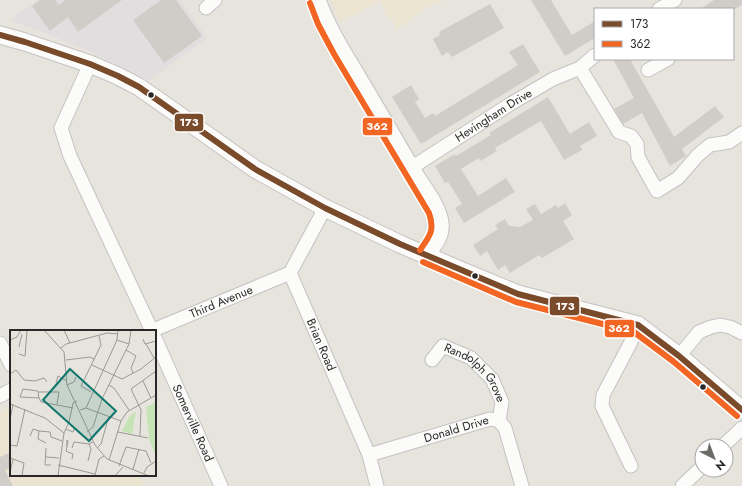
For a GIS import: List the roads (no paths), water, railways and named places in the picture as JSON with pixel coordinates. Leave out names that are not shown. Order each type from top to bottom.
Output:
[{"type":"street","points":[[318,0],[329,28],[438,212],[440,224],[439,236],[426,255]]},
{"type":"street","points":[[661,8],[675,0]]},
{"type":"street","points":[[0,35],[90,64],[118,76],[138,87],[169,108],[255,169],[325,208],[400,244],[518,294],[638,326],[679,356],[742,410]]},
{"type":"street","name":"Hevingham Drive","points":[[411,168],[512,103],[553,79],[580,68],[594,56]]},
{"type":"street","points":[[648,70],[666,60]]},
{"type":"street","points":[[90,64],[61,128],[70,156],[152,330]]},
{"type":"street","points":[[580,68],[619,132],[631,136],[637,144],[638,157],[657,191],[678,178],[698,155],[710,145],[729,142],[742,133]]},
{"type":"street","points":[[290,273],[325,208]]},
{"type":"street","name":"Third Avenue","points":[[154,330],[290,273]]},
{"type":"street","name":"Brian Road","points":[[290,273],[369,455],[377,486]]},
{"type":"street","points":[[679,356],[699,332],[711,327],[720,325],[730,327],[742,333]]},
{"type":"street","points":[[631,466],[602,406],[603,395],[638,326]]},
{"type":"street","name":"Somerville Road","points":[[156,340],[221,486]]},
{"type":"street","points":[[0,343],[10,363]]},
{"type":"street","name":"Randolph Grove","points":[[432,360],[443,346],[471,358],[492,379],[502,402],[499,421]]},
{"type":"street","points":[[0,396],[10,391]]},
{"type":"street","name":"Donald Drive","points":[[369,455],[490,419],[499,421],[505,428],[522,486]]},
{"type":"street","points":[[731,438],[742,428]]},
{"type":"street","points":[[682,486],[694,475]]}]
